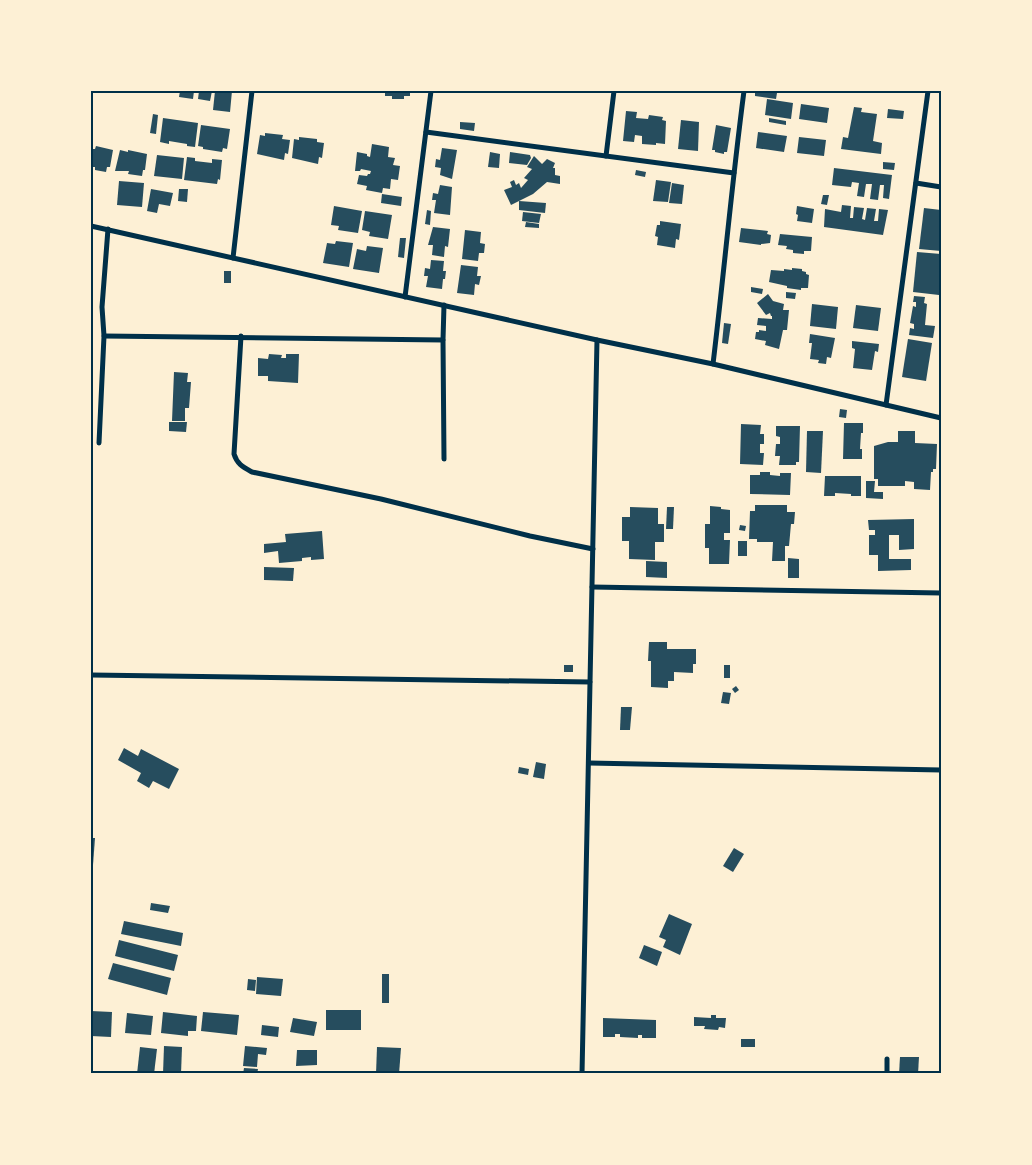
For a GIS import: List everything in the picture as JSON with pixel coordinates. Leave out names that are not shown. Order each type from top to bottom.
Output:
[{"type":"street","points":[[233,258],[252,91]]},
{"type":"street","points":[[405,297],[432,91]]},
{"type":"street","points":[[606,156],[614,91]]},
{"type":"street","points":[[713,364],[744,91]]},
{"type":"street","points":[[886,405],[928,91]]},
{"type":"street","points":[[426,132],[734,173]]},
{"type":"street","points":[[916,183],[941,186]]},
{"type":"street","points":[[91,226],[597,340],[713,364],[941,418]]},
{"type":"street","points":[[99,444],[104,336],[102,307],[108,229]]},
{"type":"street","points":[[444,305],[444,459]]},
{"type":"street","points":[[104,336],[241,336],[443,340]]},
{"type":"street","points":[[241,336],[234,454],[241,466],[252,472],[381,499],[530,536],[593,549]]},
{"type":"street","points":[[582,1074],[597,340]]},
{"type":"street","points":[[592,587],[941,593]]},
{"type":"street","points":[[91,675],[590,682]]},
{"type":"street","points":[[588,763],[941,770]]},
{"type":"street","points":[[887,1059],[887,1074]]},
{"type":"building","points":[[180,91],[194,91],[193,99],[179,97]]},
{"type":"building","points":[[199,91],[212,91],[210,101],[198,99]]},
{"type":"building","points":[[215,91],[232,91],[230,112],[213,110]]},
{"type":"building","points":[[385,91],[410,91],[410,96],[404,96],[404,99],[392,99],[392,96],[385,96]]},
{"type":"building","points":[[755,91],[777,93],[776,99],[755,96]]},
{"type":"building","points":[[767,99],[793,103],[791,119],[765,115]]},
{"type":"building","points":[[801,104],[829,108],[827,123],[799,119]]},
{"type":"building","points":[[854,107],[862,108],[861,112],[877,114],[873,141],[882,143],[881,154],[841,149],[843,137],[848,138]]},
{"type":"building","points":[[888,109],[904,111],[903,119],[887,118]]},
{"type":"building","points":[[626,111],[637,112],[636,118],[648,119],[649,115],[663,117],[662,120],[666,121],[665,144],[642,144],[642,136],[635,135],[634,142],[623,141]]},
{"type":"building","points":[[153,114],[158,115],[156,134],[150,133]]},
{"type":"building","points":[[163,118],[198,123],[195,147],[169,141],[169,144],[160,142]]},
{"type":"building","points":[[769,118],[786,121],[786,125],[769,122]]},
{"type":"building","points":[[681,120],[699,122],[698,151],[678,149]]},
{"type":"building","points":[[460,122],[475,123],[474,131],[460,129]]},
{"type":"building","points":[[201,125],[230,129],[227,149],[223,148],[222,152],[203,149],[203,147],[198,146]]},
{"type":"building","points":[[716,125],[731,128],[727,152],[724,152],[724,154],[712,150]]},
{"type":"building","points":[[758,132],[787,136],[784,152],[756,148]]},
{"type":"building","points":[[265,133],[283,135],[282,139],[290,140],[288,154],[285,153],[284,160],[257,154],[260,135],[265,136]]},
{"type":"building","points":[[299,137],[317,139],[317,142],[324,143],[322,158],[319,157],[318,164],[292,158],[294,139],[299,140]]},
{"type":"building","points":[[799,137],[826,140],[824,156],[797,153]]},
{"type":"building","points":[[372,144],[389,147],[388,157],[395,158],[393,165],[400,166],[398,180],[391,179],[390,189],[383,188],[382,193],[366,190],[367,186],[357,184],[359,175],[367,176],[371,171],[361,169],[360,171],[355,171],[357,152],[367,154],[370,157]]},
{"type":"building","points":[[96,146],[113,150],[110,167],[107,167],[106,172],[95,170],[95,167],[91,167],[91,149],[95,149]]},
{"type":"building","points":[[442,148],[457,150],[452,179],[440,175],[441,168],[435,167],[436,159],[440,160]]},
{"type":"building","points":[[120,150],[147,154],[145,170],[143,170],[142,176],[128,174],[129,171],[115,171]]},
{"type":"building","points":[[490,152],[500,154],[499,168],[488,167]]},
{"type":"building","points":[[510,152],[530,155],[531,158],[527,165],[509,163]]},
{"type":"building","points":[[157,155],[184,158],[182,179],[154,176]]},
{"type":"building","points":[[534,156],[542,164],[547,159],[555,163],[553,168],[555,168],[555,175],[560,176],[560,184],[547,182],[533,194],[511,205],[504,190],[512,187],[510,182],[514,180],[516,185],[519,183],[521,188],[528,180],[524,178],[532,169],[527,167]]},
{"type":"building","points":[[187,157],[195,158],[195,161],[212,163],[212,159],[222,160],[220,180],[218,179],[217,184],[184,180]]},
{"type":"building","points":[[883,162],[895,163],[894,170],[883,169]]},
{"type":"building","points":[[834,168],[892,175],[889,199],[883,198],[884,185],[880,185],[878,200],[870,199],[872,184],[866,184],[864,197],[857,196],[859,183],[852,182],[851,187],[832,185]]},
{"type":"building","points":[[636,170],[646,172],[645,177],[635,175]]},
{"type":"building","points":[[656,180],[671,182],[668,202],[653,201]]},
{"type":"building","points":[[119,181],[144,183],[142,207],[117,205]]},
{"type":"building","points":[[672,183],[684,185],[682,204],[669,203]]},
{"type":"building","points":[[440,185],[452,187],[450,215],[434,213],[436,200],[432,200],[433,193],[438,194]]},
{"type":"building","points":[[151,189],[173,193],[170,206],[159,204],[157,213],[147,211]]},
{"type":"building","points":[[179,189],[188,189],[187,202],[178,201]]},
{"type":"building","points":[[382,194],[402,197],[401,206],[381,203]]},
{"type":"building","points":[[823,195],[829,195],[827,205],[821,204]]},
{"type":"building","points":[[519,201],[546,203],[545,213],[519,210]]},
{"type":"building","points":[[842,205],[851,206],[850,218],[853,218],[854,207],[864,208],[862,219],[865,220],[867,208],[876,209],[874,221],[878,221],[879,209],[888,210],[883,235],[824,227],[825,209],[841,212]]},
{"type":"building","points":[[334,206],[362,211],[358,233],[338,230],[339,226],[331,225]]},
{"type":"building","points":[[797,206],[814,209],[812,223],[797,221]]},
{"type":"building","points":[[924,208],[941,210],[941,251],[919,249]]},
{"type":"building","points":[[427,210],[431,211],[430,225],[425,224]]},
{"type":"building","points":[[365,211],[392,215],[388,239],[369,236],[370,232],[362,230]]},
{"type":"building","points":[[523,212],[541,214],[539,223],[522,221]]},
{"type":"building","points":[[660,221],[681,224],[679,240],[676,239],[675,248],[657,245],[658,237],[655,236],[657,225],[660,225]]},
{"type":"building","points":[[526,222],[539,224],[539,228],[525,227]]},
{"type":"building","points":[[433,227],[450,229],[448,247],[445,246],[444,257],[432,255],[433,245],[428,245]]},
{"type":"building","points":[[741,228],[768,231],[767,234],[771,235],[770,243],[761,245],[739,242]]},
{"type":"building","points":[[465,230],[481,232],[480,243],[485,244],[484,253],[479,253],[478,261],[462,259]]},
{"type":"building","points":[[780,234],[812,237],[811,251],[804,251],[804,254],[793,253],[793,250],[786,249],[787,246],[778,245]]},
{"type":"building","points":[[400,238],[406,238],[404,258],[398,257]]},
{"type":"building","points":[[336,241],[353,243],[349,267],[323,263],[327,243],[335,244]]},
{"type":"building","points":[[367,246],[383,248],[379,273],[353,269],[357,249],[366,251]]},
{"type":"building","points":[[917,252],[941,254],[939,295],[913,292]]},
{"type":"building","points":[[431,260],[444,261],[443,271],[446,271],[442,289],[426,287],[428,276],[424,276],[425,268],[430,269]]},
{"type":"building","points":[[461,265],[478,267],[477,276],[481,276],[479,285],[475,284],[474,295],[457,293]]},
{"type":"building","points":[[792,268],[802,269],[802,271],[809,275],[808,288],[801,288],[801,290],[787,288],[787,286],[769,282],[771,270],[784,271],[784,269],[792,270]]},
{"type":"building","points":[[224,271],[231,271],[231,283],[224,283]]},
{"type":"building","points":[[751,287],[763,289],[762,294],[751,292]]},
{"type":"building","points":[[786,292],[796,293],[795,299],[786,298]]},
{"type":"building","points":[[768,294],[773,301],[784,304],[783,310],[789,310],[787,330],[783,330],[779,349],[765,345],[766,341],[755,339],[756,332],[759,332],[759,330],[766,331],[766,326],[757,325],[758,318],[772,319],[770,313],[766,315],[757,303]]},
{"type":"building","points":[[914,296],[925,297],[924,303],[927,304],[925,325],[935,326],[933,338],[909,335],[910,328],[914,329],[914,324],[910,323],[913,306],[916,307],[916,302],[913,302]]},
{"type":"building","points":[[812,304],[838,307],[836,329],[810,326]]},
{"type":"building","points":[[856,305],[881,308],[878,331],[853,328]]},
{"type":"building","points":[[724,323],[731,324],[728,344],[722,343]]},
{"type":"building","points":[[810,334],[835,338],[831,358],[827,357],[826,364],[818,363],[819,360],[810,359],[812,343],[809,343]]},
{"type":"building","points":[[908,339],[932,343],[926,381],[902,377]]},
{"type":"building","points":[[852,341],[879,344],[878,352],[875,351],[872,370],[853,368],[855,349],[852,348]]},
{"type":"building","points":[[269,354],[282,355],[281,358],[286,358],[286,354],[299,354],[298,383],[268,381],[268,376],[258,376],[258,358],[268,359]]},
{"type":"building","points":[[174,372],[188,373],[187,382],[191,382],[189,408],[185,408],[185,421],[172,421]]},
{"type":"building","points":[[840,409],[847,410],[846,418],[839,417]]},
{"type":"building","points":[[169,422],[187,422],[186,432],[169,431]]},
{"type":"building","points":[[844,423],[863,423],[860,449],[862,449],[862,459],[843,459]]},
{"type":"building","points":[[741,424],[761,425],[760,434],[764,434],[764,444],[760,444],[760,453],[764,453],[763,465],[740,464]]},
{"type":"building","points":[[776,426],[800,426],[799,462],[796,462],[796,465],[779,465],[780,456],[775,456],[776,444],[780,444],[780,437],[776,436]]},
{"type":"building","points":[[807,431],[823,431],[821,473],[806,472]]},
{"type":"building","points":[[898,431],[915,431],[915,443],[937,444],[936,469],[933,469],[933,472],[931,472],[930,490],[914,489],[914,482],[905,481],[905,486],[878,486],[878,479],[874,479],[874,446],[888,442],[898,442]]},
{"type":"building","points":[[760,472],[770,472],[770,475],[780,476],[780,473],[791,473],[790,495],[750,494],[750,475],[760,475]]},
{"type":"building","points":[[825,476],[861,476],[861,496],[835,493],[835,496],[824,496]]},
{"type":"building","points":[[866,481],[875,481],[874,492],[883,492],[883,499],[866,498]]},
{"type":"building","points":[[755,505],[787,505],[787,512],[795,512],[794,524],[791,524],[789,546],[785,546],[785,561],[772,561],[773,542],[757,542],[757,539],[749,539],[750,511],[755,511]]},
{"type":"building","points":[[710,506],[730,510],[730,533],[724,533],[724,540],[730,540],[729,564],[709,564],[709,548],[705,548],[705,524],[710,524]]},
{"type":"building","points":[[630,507],[658,508],[658,524],[664,524],[664,542],[655,542],[655,560],[629,559],[629,541],[622,541],[622,517],[630,517]]},
{"type":"building","points":[[667,507],[674,507],[673,529],[666,529]]},
{"type":"building","points":[[914,519],[914,549],[899,550],[899,535],[889,535],[889,559],[911,559],[911,570],[878,571],[878,555],[869,555],[869,535],[875,535],[875,530],[869,530],[868,520]]},
{"type":"building","points":[[740,525],[746,526],[745,531],[739,530]]},
{"type":"building","points":[[322,531],[324,559],[311,560],[311,557],[302,558],[302,561],[279,563],[278,551],[264,553],[264,544],[286,542],[285,534]]},
{"type":"building","points":[[738,541],[747,541],[747,556],[738,556]]},
{"type":"building","points":[[788,558],[799,559],[799,578],[788,578]]},
{"type":"building","points":[[646,561],[667,562],[667,578],[646,577]]},
{"type":"building","points":[[264,567],[294,568],[293,581],[264,580]]},
{"type":"building","points":[[649,642],[667,642],[667,649],[696,649],[696,664],[693,664],[693,673],[674,672],[674,681],[668,681],[668,688],[651,687],[651,661],[648,661]]},
{"type":"building","points":[[564,665],[573,665],[573,672],[564,672]]},
{"type":"building","points":[[724,665],[730,665],[730,678],[724,678]]},
{"type":"building","points":[[736,686],[739,690],[735,693],[732,689]]},
{"type":"building","points":[[723,692],[731,693],[729,704],[721,703]]},
{"type":"building","points":[[621,707],[632,707],[630,730],[620,730]]},
{"type":"building","points":[[124,748],[138,756],[141,749],[179,769],[169,789],[153,781],[149,788],[137,781],[141,773],[118,760]]},
{"type":"building","points":[[536,762],[546,764],[544,779],[533,777]]},
{"type":"building","points":[[519,767],[529,769],[528,775],[518,773]]},
{"type":"building","points":[[91,838],[95,838],[93,865],[91,865]]},
{"type":"building","points":[[734,848],[744,854],[733,872],[723,866]]},
{"type":"building","points":[[151,903],[170,906],[168,913],[150,910]]},
{"type":"building","points":[[669,914],[692,924],[680,955],[663,947],[666,940],[659,937]]},
{"type":"building","points":[[124,921],[183,933],[181,946],[121,934]]},
{"type":"building","points":[[119,940],[178,955],[174,971],[115,956]]},
{"type":"building","points":[[644,945],[662,952],[657,966],[639,958]]},
{"type":"building","points":[[113,963],[171,978],[167,995],[108,979]]},
{"type":"building","points":[[382,974],[389,974],[389,1003],[382,1003]]},
{"type":"building","points":[[257,977],[283,979],[281,996],[256,994]]},
{"type":"building","points":[[248,979],[256,980],[255,991],[247,990]]},
{"type":"building","points":[[326,1010],[361,1010],[361,1030],[326,1030]]},
{"type":"building","points":[[91,1011],[112,1012],[111,1037],[91,1036]]},
{"type":"building","points":[[163,1012],[197,1016],[196,1031],[188,1031],[188,1036],[161,1033]]},
{"type":"building","points":[[203,1012],[239,1015],[237,1035],[201,1031]]},
{"type":"building","points":[[127,1013],[153,1016],[151,1035],[125,1033]]},
{"type":"building","points":[[711,1015],[716,1015],[716,1018],[726,1018],[725,1028],[719,1027],[718,1030],[704,1029],[705,1026],[694,1026],[694,1017],[711,1018]]},
{"type":"building","points":[[293,1018],[317,1022],[314,1036],[290,1032]]},
{"type":"building","points":[[603,1018],[656,1020],[656,1038],[642,1038],[642,1035],[638,1035],[638,1038],[620,1037],[620,1034],[615,1034],[615,1037],[603,1037]]},
{"type":"building","points":[[262,1025],[279,1027],[278,1037],[261,1035]]},
{"type":"building","points":[[741,1039],[755,1039],[755,1047],[741,1047]]},
{"type":"building","points":[[164,1046],[182,1047],[181,1074],[163,1074]]},
{"type":"building","points":[[245,1046],[267,1048],[266,1055],[258,1054],[257,1067],[243,1066]]},
{"type":"building","points":[[140,1047],[157,1049],[154,1074],[137,1074]]},
{"type":"building","points":[[377,1047],[401,1048],[399,1074],[376,1074]]},
{"type":"building","points":[[297,1050],[317,1050],[317,1065],[296,1066]]},
{"type":"building","points":[[900,1057],[919,1057],[918,1074],[899,1074]]},
{"type":"building","points":[[244,1068],[258,1069],[257,1074],[243,1074]]}]
